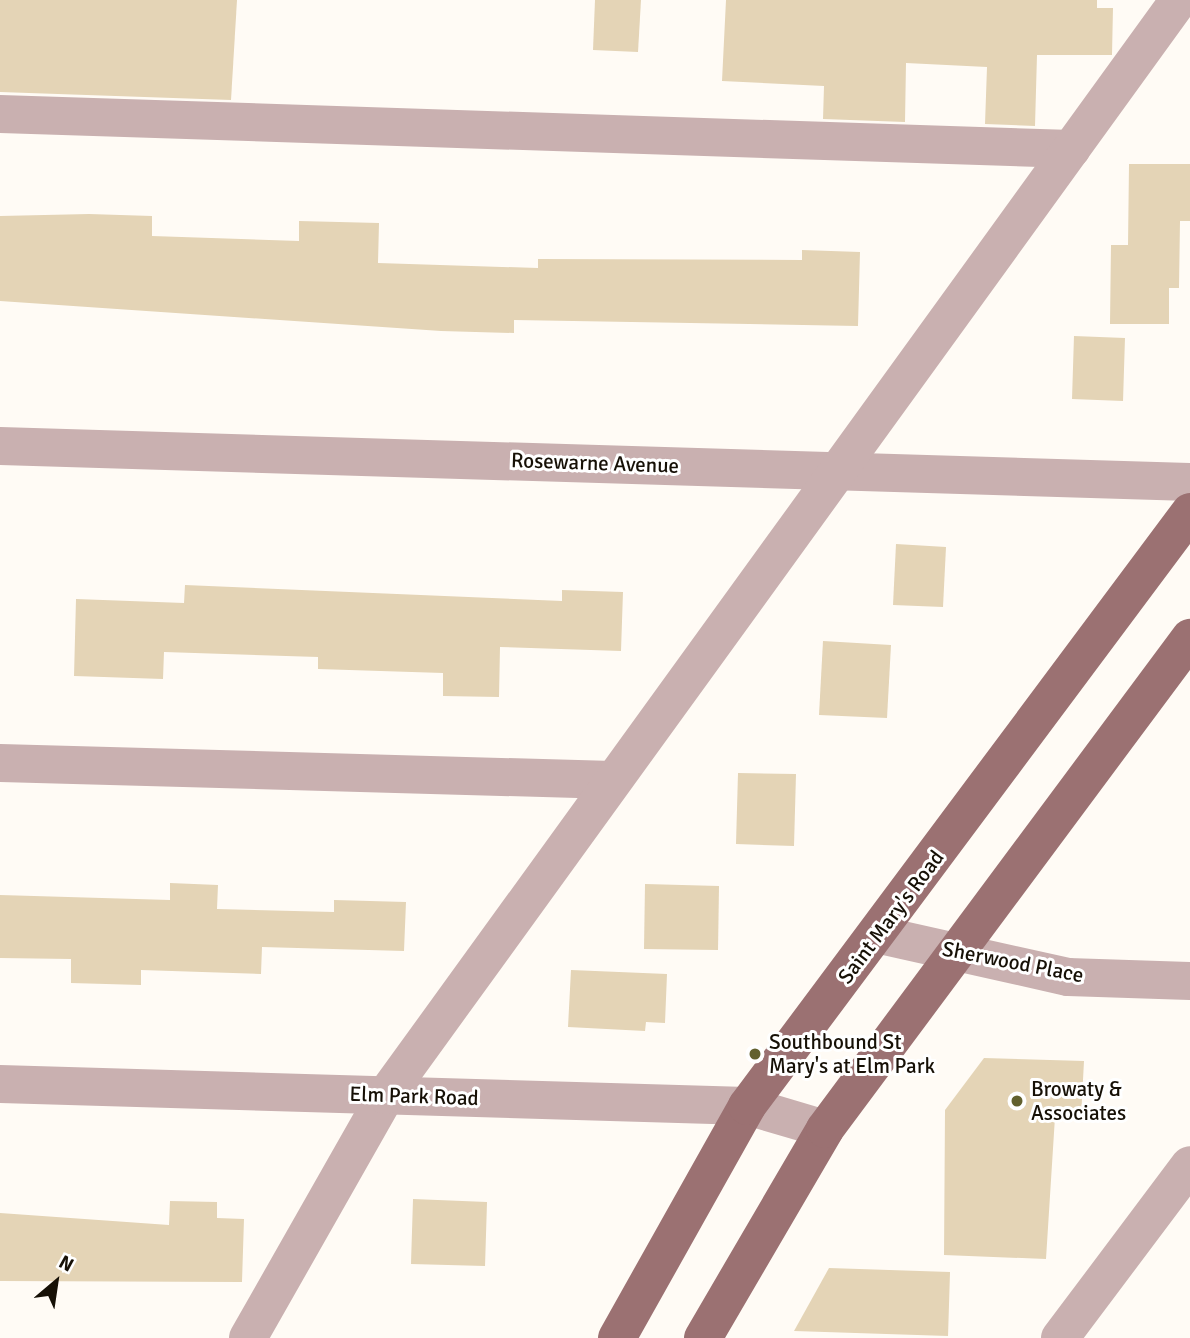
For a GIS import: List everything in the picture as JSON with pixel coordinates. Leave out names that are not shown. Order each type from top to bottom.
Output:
[{"type":"main road","name":"Saint Mary's Road","points":[[617,1338],[747,1106],[880,935],[1190,512]]},
{"type":"main road","points":[[703,1338],[825,1129],[960,953],[1190,639]]},
{"type":"street","points":[[248,1338],[386,1094],[835,470],[1179,0]]},
{"type":"street","points":[[0,114],[1071,149]]},
{"type":"street","name":"Rosewarne Avenue","points":[[0,446],[1190,482]]},
{"type":"street","points":[[0,763],[613,780]]},
{"type":"street","name":"Sherwood Place","points":[[880,935],[1068,977],[1190,981]]},
{"type":"street","name":"Elm Park Road","points":[[0,1084],[747,1106],[825,1129]]},
{"type":"street","points":[[1060,1338],[1190,1165]]},
{"type":"building","points":[[0,0],[237,0],[231,100],[0,92]]},
{"type":"building","points":[[595,0],[641,0],[638,52],[593,50]]},
{"type":"building","points":[[726,0],[1097,0],[1097,8],[1113,8],[1112,55],[1037,55],[1035,126],[985,124],[987,67],[906,63],[905,122],[823,119],[824,86],[722,81]]},
{"type":"building","points":[[1129,164],[1190,164],[1190,221],[1180,221],[1179,288],[1169,288],[1169,324],[1110,324],[1111,245],[1128,245]]},
{"type":"building","points":[[0,216],[152,216],[152,236],[299,241],[299,221],[379,223],[378,263],[538,268],[538,259],[802,260],[802,250],[860,252],[858,326],[514,320],[514,333],[441,331],[0,301]]},
{"type":"building","points":[[1074,336],[1125,338],[1123,401],[1072,399]]},
{"type":"building","points":[[896,544],[946,547],[943,607],[893,605]]},
{"type":"building","points":[[185,585],[562,601],[562,590],[623,592],[621,651],[500,647],[499,697],[443,696],[443,673],[318,669],[318,657],[164,652],[163,679],[74,676],[76,599],[184,603]]},
{"type":"building","points":[[823,641],[891,645],[887,718],[819,715]]},
{"type":"building","points":[[738,773],[796,774],[794,846],[736,844]]},
{"type":"building","points":[[170,883],[218,885],[217,909],[334,912],[334,900],[406,902],[404,951],[262,947],[261,974],[141,970],[141,985],[71,983],[71,959],[0,958],[0,895],[170,900]]},
{"type":"building","points":[[645,884],[719,886],[718,950],[644,949]]},
{"type":"building","points":[[571,970],[667,974],[665,1023],[646,1022],[645,1031],[568,1027]]},
{"type":"building","points":[[984,1058],[1084,1061],[1081,1118],[1055,1117],[1046,1259],[944,1255],[945,1110]]},
{"type":"building","points":[[413,1199],[487,1202],[485,1266],[411,1264]]},
{"type":"building","points":[[170,1201],[217,1202],[217,1218],[244,1219],[242,1282],[0,1281],[0,1213],[169,1225]]},
{"type":"building","points":[[829,1268],[950,1272],[948,1336],[794,1331]]},
{"type":"place","name":"Southbound St Mary's at Elm Park","points":[[755,1054]]},
{"type":"place","name":"Browaty & Associates","points":[[1017,1101]]}]
